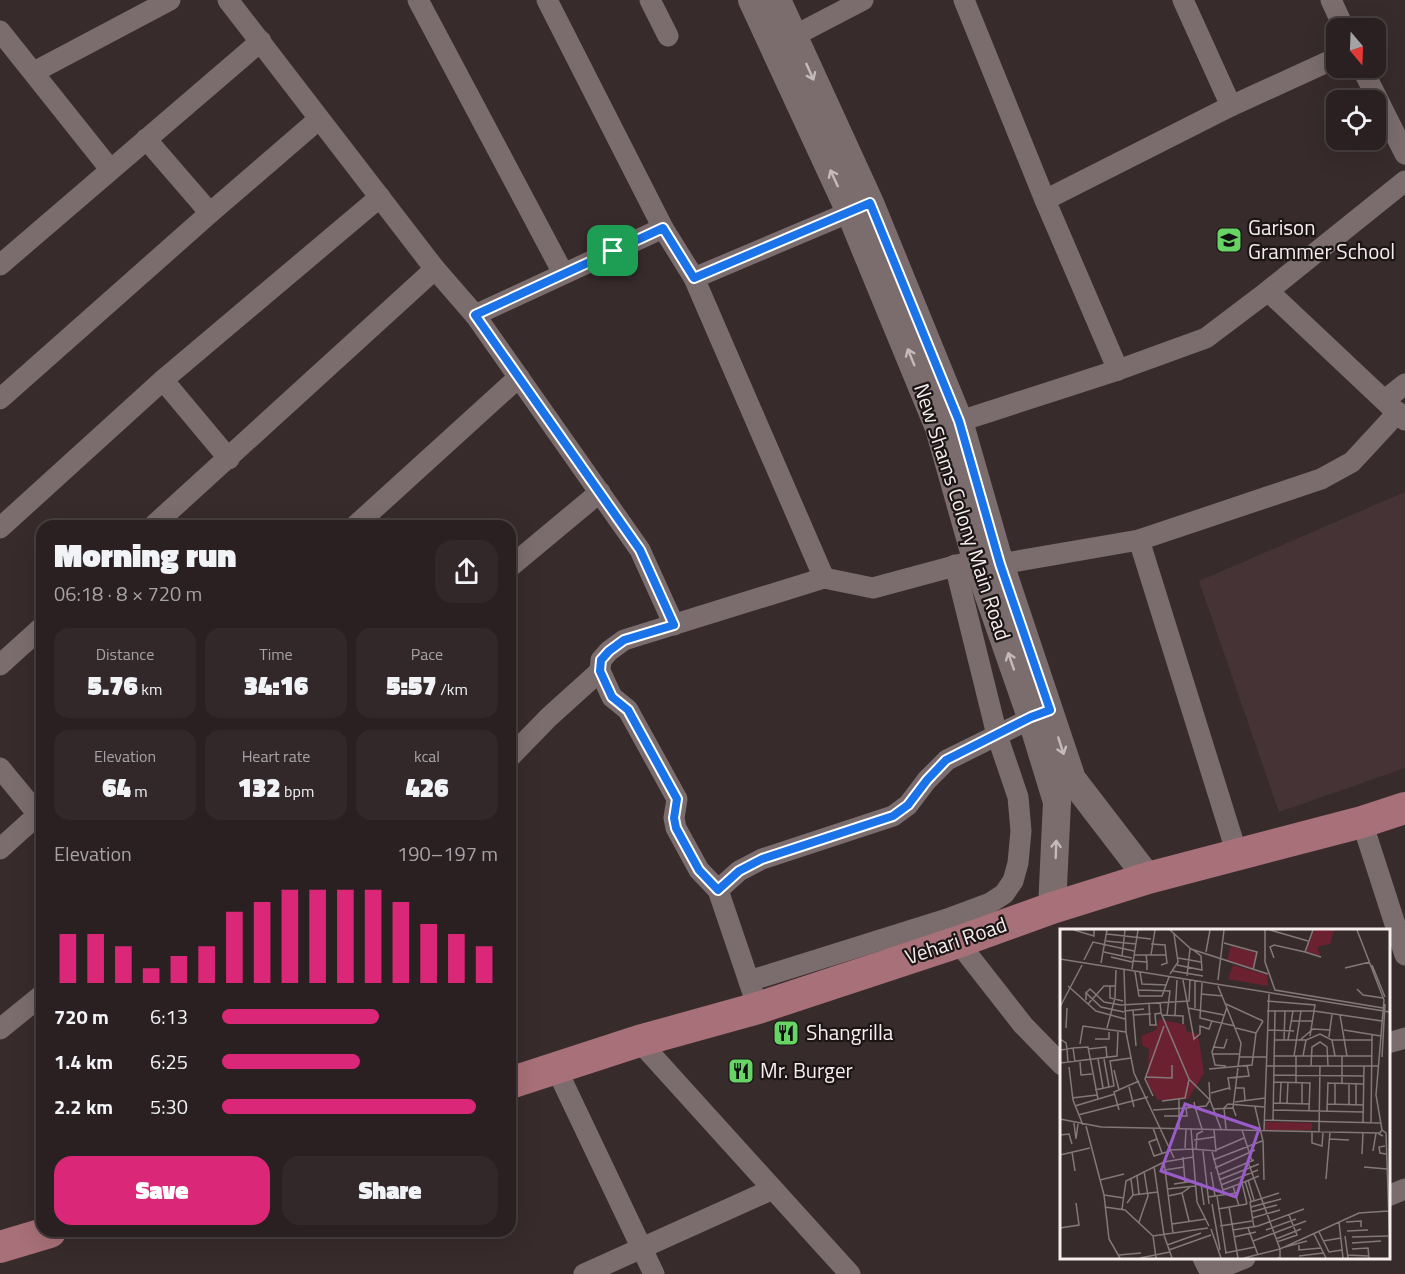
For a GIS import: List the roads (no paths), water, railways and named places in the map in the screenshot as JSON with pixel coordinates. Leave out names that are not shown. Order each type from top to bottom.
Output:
[{"type":"main road","name":"New Shams Colony Main Road","points":[[752,0],[860,208]]},
{"type":"main road","name":"New Shams Colony Main Road","points":[[777,0],[794,36],[860,208],[949,424],[982,561],[1040,714],[1072,779],[1148,878]]},
{"type":"main road","name":"New Shams Colony Main Road","points":[[1040,714],[1057,802],[1053,908]]},
{"type":"main road","name":"Vehari Road","points":[[516,1081],[639,1041],[754,994],[958,942],[1053,908],[1148,878],[1362,822],[1405,808]]},
{"type":"main road","points":[[0,1247],[36,1236]]},
{"type":"street","points":[[228,0],[435,269],[475,315],[640,550],[674,625]]},
{"type":"street","points":[[418,0],[563,273]]},
{"type":"street","points":[[546,0],[663,228],[694,278],[824,578]]},
{"type":"street","points":[[650,0],[668,36]]},
{"type":"street","points":[[794,36],[863,0]]},
{"type":"street","points":[[964,0],[1045,200],[1118,370]]},
{"type":"street","points":[[1183,0],[1231,106]]},
{"type":"street","points":[[1331,0],[1339,18]]},
{"type":"street","points":[[34,72],[157,3]]},
{"type":"street","points":[[0,31],[110,169]]},
{"type":"street","points":[[0,265],[261,40]]},
{"type":"street","points":[[1045,200],[1231,106],[1326,63]]},
{"type":"street","points":[[1367,78],[1405,154]]},
{"type":"street","points":[[0,399],[319,119]]},
{"type":"street","points":[[147,139],[210,213]]},
{"type":"street","points":[[949,424],[1118,370],[1206,338],[1405,180]]},
{"type":"street","points":[[0,528],[163,380],[380,196]]},
{"type":"street","points":[[694,278],[860,208]]},
{"type":"street","points":[[475,315],[663,228]]},
{"type":"street","points":[[160,520],[435,269]]},
{"type":"street","points":[[1268,291],[1396,410]]},
{"type":"street","points":[[362,520],[519,377]]},
{"type":"street","points":[[163,380],[229,459]]},
{"type":"street","points":[[982,561],[997,735],[1018,797],[1021,831],[1018,863],[1013,881],[1004,894],[990,903],[754,994],[718,890],[699,870],[676,828],[674,818],[677,799],[628,710],[612,697],[600,671],[601,660],[609,651],[624,640],[824,578],[873,588],[982,561],[1139,540],[1321,479],[1352,462],[1396,410],[1405,384]]},
{"type":"street","points":[[516,562],[600,492]]},
{"type":"street","points":[[1139,540],[1238,854]]},
{"type":"street","points":[[1,661],[36,632]]},
{"type":"street","points":[[516,751],[600,671]]},
{"type":"street","points":[[718,890],[739,871],[762,859],[893,816],[908,805],[946,760],[1040,714]]},
{"type":"street","points":[[0,768],[36,809]]},
{"type":"street","points":[[0,849],[36,819]]},
{"type":"street","points":[[1362,822],[1405,955]]},
{"type":"street","points":[[958,942],[1023,1025],[1060,1063]]},
{"type":"street","points":[[0,1029],[36,1000]]},
{"type":"street","points":[[1390,1043],[1405,1038]]},
{"type":"street","points":[[639,1041],[850,1274]]},
{"type":"street","points":[[556,1068],[654,1274]]},
{"type":"street","points":[[584,1274],[773,1189]]},
{"type":"street","points":[[1390,1196],[1405,1189]]},
{"type":"street","points":[[1208,1269],[1239,1259]]},
{"type":"place","name":"Garison Grammer School","points":[[1229,240]]},
{"type":"place","name":"Shangrilla","points":[[786,1033]]},
{"type":"place","name":"Mr. Burger","points":[[741,1071]]}]
